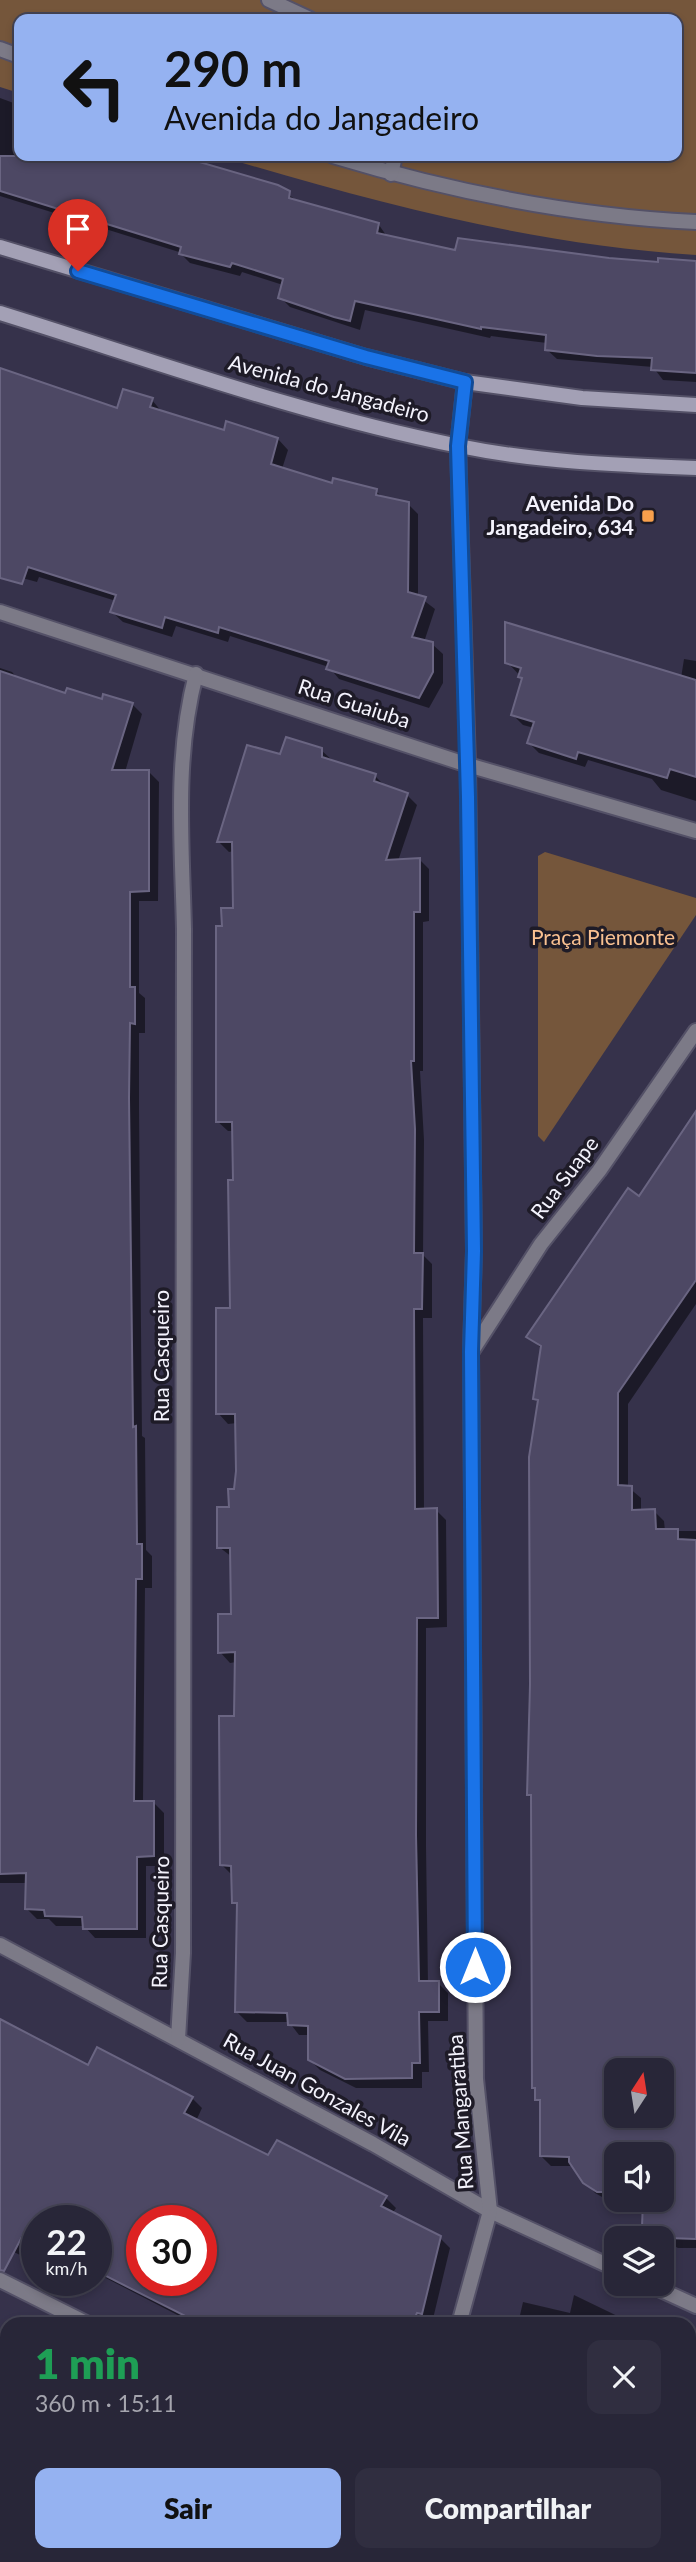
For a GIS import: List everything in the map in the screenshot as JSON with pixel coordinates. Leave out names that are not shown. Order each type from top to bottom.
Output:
[{"type":"street","points":[[269,0],[299,14]]},
{"type":"street","points":[[349,161],[391,174],[523,204],[632,219],[696,222]]},
{"type":"street","points":[[391,174],[394,161]]},
{"type":"street","name":"Avenida do Jangadeiro","points":[[0,247],[366,357],[465,382],[582,398],[696,405]]},
{"type":"street","name":"Avenida do Jangadeiro","points":[[0,313],[301,406],[458,446],[571,464],[696,468]]},
{"type":"street","name":"Rua Mangaratiba","points":[[461,2317],[490,2211],[476,2079],[471,1352],[474,1251],[468,765],[458,446],[465,382]]},
{"type":"street","name":"Rua Guaiuba","points":[[0,612],[468,765],[696,831]]},
{"type":"street","name":"Rua Casqueiro","points":[[178,2039],[183,1953],[184,929],[180,764],[186,714],[196,674]]},
{"type":"street","name":"Rua Suape","points":[[471,1352],[541,1244],[599,1171],[696,1031]]},
{"type":"street","name":"Rua Juan Gonzales Vila","points":[[0,1945],[373,2144],[490,2211],[604,2263]]},
{"type":"street","points":[[0,2280],[74,2317]]},
{"type":"street","points":[[674,2296],[696,2306]]},
{"type":"green space","points":[[0,0],[696,0],[696,255],[574,242],[454,219],[337,190],[236,161],[682,161],[682,14],[14,14],[14,91],[0,87]]},
{"type":"green space","name":"Praça Piemonte","points":[[545,852],[696,898],[696,915],[544,1142],[538,1136],[538,856]]},
{"type":"building","points":[[0,156],[14,156],[14,161],[196,161],[278,185],[290,191],[289,198],[379,223],[377,233],[455,250],[458,238],[609,258],[658,262],[658,258],[696,261],[696,373],[651,370],[652,358],[597,356],[545,350],[546,335],[481,329],[355,301],[350,321],[334,317],[278,298],[283,279],[232,263],[230,267],[179,254],[181,247],[0,191]]},
{"type":"building","points":[[0,368],[117,408],[123,389],[153,398],[150,407],[224,430],[226,421],[278,438],[271,464],[332,483],[333,478],[377,489],[376,495],[409,502],[408,592],[426,597],[412,637],[433,642],[433,672],[419,698],[326,669],[329,661],[219,627],[218,633],[165,617],[162,628],[110,612],[116,595],[28,567],[22,584],[0,578]]},
{"type":"building","points":[[505,622],[696,680],[696,777],[670,769],[667,778],[578,752],[576,759],[527,743],[534,722],[511,715],[522,678],[518,677],[521,668],[505,663]]},
{"type":"building","points":[[0,671],[65,693],[67,688],[102,699],[103,694],[133,703],[112,770],[149,770],[149,891],[130,892],[130,987],[135,987],[135,1024],[130,1023],[129,1098],[133,1427],[136,1426],[137,1544],[142,1544],[142,1579],[136,1579],[134,1801],[154,1801],[154,1856],[137,1857],[137,1929],[83,1929],[82,1917],[45,1916],[44,1910],[25,1909],[26,1873],[0,1874]]},
{"type":"building","points":[[286,737],[322,748],[322,757],[376,774],[374,781],[408,793],[386,860],[420,858],[420,912],[414,912],[414,1061],[411,1061],[415,1129],[414,1253],[423,1253],[422,1309],[414,1309],[415,1509],[437,1508],[438,1618],[417,1618],[416,1835],[419,1981],[439,1981],[439,2012],[419,2012],[420,2063],[412,2063],[412,2078],[345,2079],[308,2060],[308,2026],[288,2025],[287,2013],[235,2012],[237,1903],[232,1903],[231,1866],[220,1865],[219,1716],[234,1716],[235,1652],[218,1653],[218,1614],[231,1614],[230,1548],[217,1548],[217,1507],[229,1507],[228,1489],[234,1489],[236,1471],[235,1414],[216,1414],[216,1308],[230,1308],[228,1180],[233,1180],[232,1122],[216,1122],[216,926],[222,926],[221,908],[233,908],[232,842],[217,842],[247,745],[280,754]]},
{"type":"building","points":[[696,1111],[696,1280],[618,1393],[618,1485],[632,1486],[632,1510],[655,1509],[656,1529],[678,1529],[678,1539],[696,1540],[696,2239],[674,2238],[674,2226],[642,2226],[643,2212],[674,2212],[674,2142],[604,2142],[604,2192],[597,2192],[583,2183],[569,2162],[569,2157],[540,2156],[540,2100],[535,2100],[535,2088],[532,2088],[531,1795],[527,1795],[530,1684],[529,1457],[538,1400],[533,1399],[541,1346],[526,1337],[628,1188],[639,1196]]},
{"type":"building","points":[[0,2019],[88,2065],[97,2047],[193,2097],[184,2113],[268,2155],[277,2140],[387,2196],[381,2206],[441,2236],[422,2314],[417,2313],[415,2317],[187,2317],[146,2296],[217,2296],[217,2205],[126,2205],[126,2286],[112,2279],[112,2205],[21,2205],[21,2239],[4,2271],[0,2270]]},
{"type":"place","name":"Avenida Do Jangadeiro, 634","points":[[648,516]]},
{"type":"route","points":[[78,271],[366,357],[465,382],[458,446],[468,765],[474,1251],[471,1352],[475,1967]]}]
